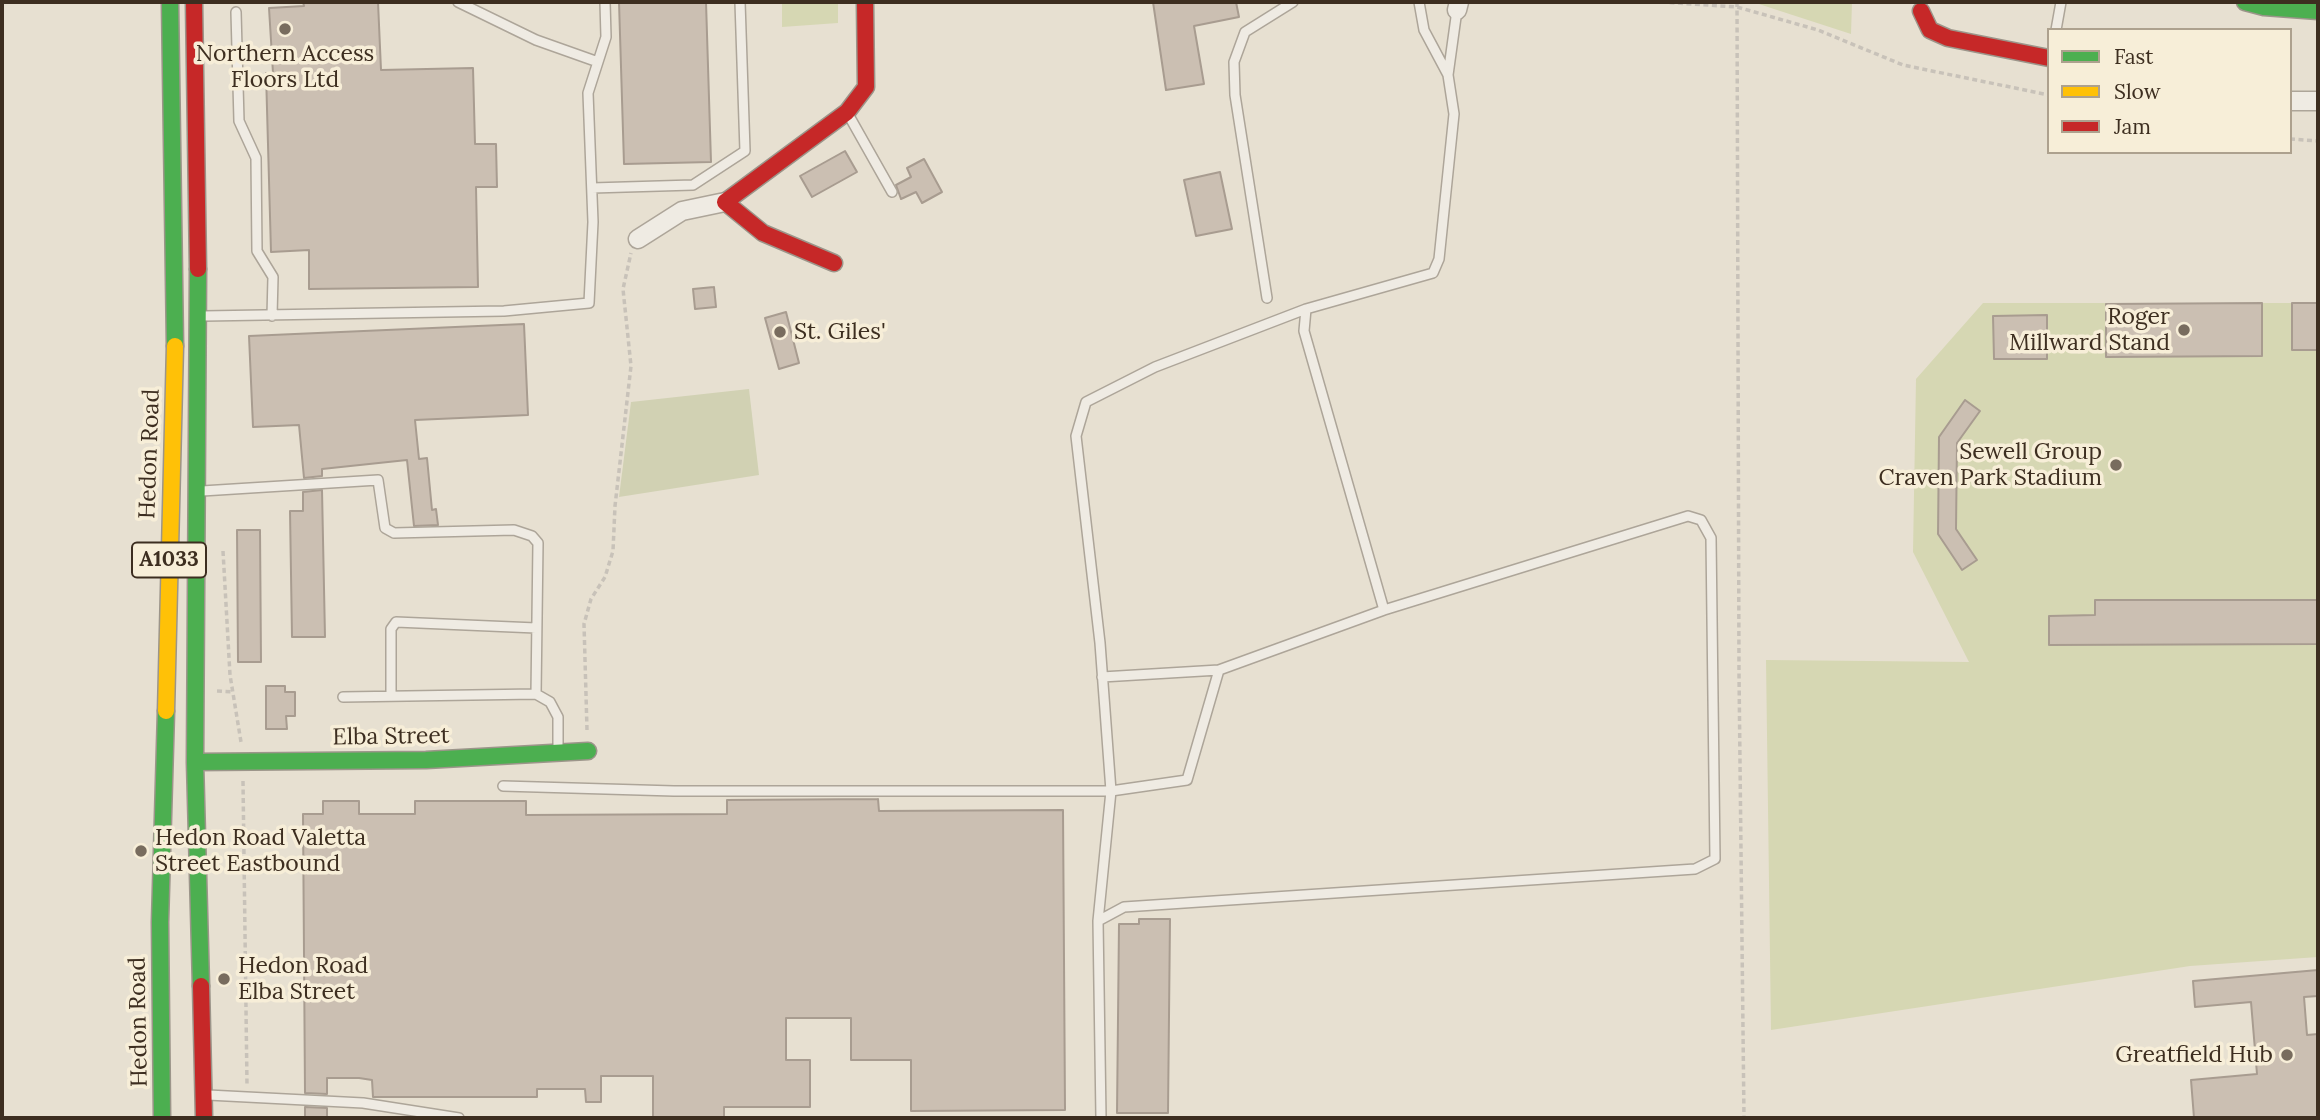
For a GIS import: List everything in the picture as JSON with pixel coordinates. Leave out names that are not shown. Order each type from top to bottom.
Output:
[{"type":"main road","name":"Hedon Road","points":[[162,1118],[160,922],[175,354],[170,2]]},
{"type":"main road","name":"Hedon Road","points":[[194,2],[199,316],[195,762],[204,1118]]},
{"type":"main road","points":[[834,263],[763,233],[725,202],[847,112],[866,87],[865,2]]},
{"type":"main road","points":[[2245,2],[2264,7],[2318,11]]},
{"type":"main road","points":[[1921,6],[1930,30],[1948,37],[2047,58]]},
{"type":"main road","name":"Elba Street","points":[[195,762],[426,760],[588,751]]},
{"type":"street","points":[[2292,101],[2318,101]]},
{"type":"street","points":[[638,239],[682,211],[725,202]]},
{"type":"lane","points":[[458,2],[536,40],[598,62]]},
{"type":"lane","points":[[199,316],[504,311],[589,303],[592,188],[588,93],[606,37],[605,2]]},
{"type":"lane","points":[[592,188],[693,185],[745,150],[740,2]]},
{"type":"lane","points":[[1267,298],[1236,106],[1234,62],[1245,32],[1293,2]]},
{"type":"lane","points":[[1419,2],[1424,30],[1448,75]]},
{"type":"lane","points":[[2056,28],[2061,2]]},
{"type":"lane","points":[[1101,1118],[1098,920],[1111,792],[1102,677],[1076,436],[1086,402],[1154,367],[1307,309],[1433,273],[1439,260],[1454,114],[1448,75],[1458,6]]},
{"type":"lane","points":[[236,12],[239,121],[256,158],[257,251],[273,277],[272,316]]},
{"type":"lane","points":[[847,112],[892,192]]},
{"type":"lane","points":[[1307,309],[1304,331],[1384,610]]},
{"type":"lane","points":[[196,491],[378,480],[384,528],[394,533],[514,530],[532,536],[538,543],[536,694]]},
{"type":"lane","points":[[1098,920],[1124,907],[1695,869],[1715,859],[1711,538],[1701,520],[1688,516],[1384,610],[1219,670],[1102,677]]},
{"type":"lane","points":[[391,696],[391,629],[396,622],[536,628]]},
{"type":"lane","points":[[503,786],[674,790],[1111,792],[1187,780],[1219,670]]},
{"type":"lane","points":[[343,697],[536,694],[550,702],[558,717],[559,753]]},
{"type":"lane","points":[[203,1095],[363,1103],[459,1118]]},
{"type":"path","points":[[1661,2],[1737,4],[1818,30],[1903,65],[2047,95]]},
{"type":"path","points":[[1737,4],[1738,673],[1744,1118]]},
{"type":"path","points":[[2292,139],[2318,141]]},
{"type":"path","points":[[588,751],[584,624],[591,599],[605,578],[613,551],[615,506],[631,366],[623,289],[631,252],[638,239]]},
{"type":"path","points":[[223,544],[230,675],[243,760],[247,1097]]},
{"type":"green space","points":[[782,2],[838,2],[838,23],[782,27]]},
{"type":"green space","points":[[1753,2],[1852,2],[1851,34],[1774,9]]},
{"type":"green space","points":[[1983,303],[2318,303],[2318,957],[2190,966],[1771,1030],[1766,660],[1969,662],[1913,552],[1916,379]]},
{"type":"green space","points":[[749,389],[759,475],[619,497],[631,402]]},
{"type":"building","points":[[303,2],[378,2],[381,70],[473,68],[475,144],[496,144],[497,187],[476,187],[478,287],[309,289],[309,250],[271,252],[266,73],[273,73],[269,8],[304,6]]},
{"type":"building","points":[[619,2],[706,2],[711,162],[624,164]]},
{"type":"building","points":[[1153,2],[1236,2],[1239,17],[1194,26],[1204,84],[1166,90]]},
{"type":"building","points":[[845,151],[857,172],[812,197],[800,176]]},
{"type":"building","points":[[924,159],[942,192],[922,203],[916,192],[901,199],[896,185],[911,177],[907,168]]},
{"type":"building","points":[[1220,172],[1232,229],[1196,236],[1184,180]]},
{"type":"building","points":[[714,287],[716,307],[695,309],[693,289]]},
{"type":"building","name":"Roger Millward Stand","points":[[2262,303],[2262,356],[2106,357],[2106,304]]},
{"type":"building","points":[[2292,303],[2318,303],[2318,350],[2292,350]]},
{"type":"building","name":"St. Giles'","points":[[786,312],[799,363],[779,369],[765,318]]},
{"type":"building","points":[[2047,315],[2047,359],[1994,359],[1993,316]]},
{"type":"building","points":[[524,324],[528,415],[415,420],[419,459],[427,458],[432,510],[436,509],[438,525],[414,526],[407,460],[322,469],[322,476],[304,478],[299,425],[253,427],[249,336]]},
{"type":"building","points":[[1965,400],[1980,411],[1957,443],[1956,529],[1977,560],[1962,570],[1938,534],[1939,437]]},
{"type":"building","points":[[322,490],[325,637],[292,637],[290,511],[303,511],[303,492]]},
{"type":"building","points":[[237,530],[260,530],[261,662],[238,662]]},
{"type":"building","points":[[2095,600],[2318,600],[2318,644],[2049,645],[2049,616],[2095,615]]},
{"type":"building","points":[[266,686],[285,686],[285,692],[295,692],[295,716],[286,716],[287,729],[266,729]]},
{"type":"building","points":[[878,799],[879,811],[1063,810],[1065,1110],[911,1111],[911,1060],[851,1060],[851,1018],[786,1018],[786,1060],[810,1060],[810,1107],[724,1107],[724,1118],[653,1118],[653,1076],[601,1076],[601,1102],[586,1102],[585,1089],[537,1089],[537,1097],[373,1097],[372,1080],[359,1078],[327,1078],[327,1094],[305,1093],[303,814],[323,814],[323,801],[359,801],[359,814],[415,814],[415,801],[526,801],[526,815],[727,814],[727,800]]},
{"type":"building","points":[[1139,919],[1170,919],[1168,1113],[1117,1113],[1119,924],[1139,924]]},
{"type":"building","name":"Greatfield Hub","points":[[2318,970],[2318,996],[2304,997],[2307,1035],[2318,1034],[2318,1118],[2194,1118],[2191,1080],[2257,1074],[2251,1002],[2195,1007],[2193,981]]},
{"type":"building","points":[[305,1107],[327,1108],[327,1118],[305,1118]]},
{"type":"traffic: fast","points":[[170,2],[175,346]]},
{"type":"traffic: fast","points":[[2245,2],[2264,7],[2318,11]]},
{"type":"traffic: fast","points":[[198,269],[195,762],[201,986]]},
{"type":"traffic: fast","points":[[162,1118],[160,922],[166,711]]},
{"type":"traffic: fast","points":[[195,762],[426,760],[588,751]]},
{"type":"traffic: slow","points":[[166,711],[175,346]]},
{"type":"traffic: jam","points":[[194,2],[198,269]]},
{"type":"traffic: jam","points":[[834,263],[763,233],[725,202],[847,112],[866,87],[865,2]]},
{"type":"traffic: jam","points":[[1921,11],[1930,30],[1948,38],[2047,58]]},
{"type":"traffic: jam","points":[[201,986],[204,1118]]},
{"type":"place","name":"Northern Access Floors Ltd","points":[[285,29]]},
{"type":"place","name":"Roger Millward Stand","points":[[2184,330]]},
{"type":"place","name":"St. Giles'","points":[[780,332]]},
{"type":"place","name":"Sewell Group Craven Park Stadium","points":[[2116,465]]},
{"type":"place","name":"Hedon Road Valetta Street Eastbound","points":[[141,851]]},
{"type":"place","name":"Hedon Road Elba Street","points":[[224,979]]},
{"type":"place","name":"Greatfield Hub","points":[[2287,1055]]}]
